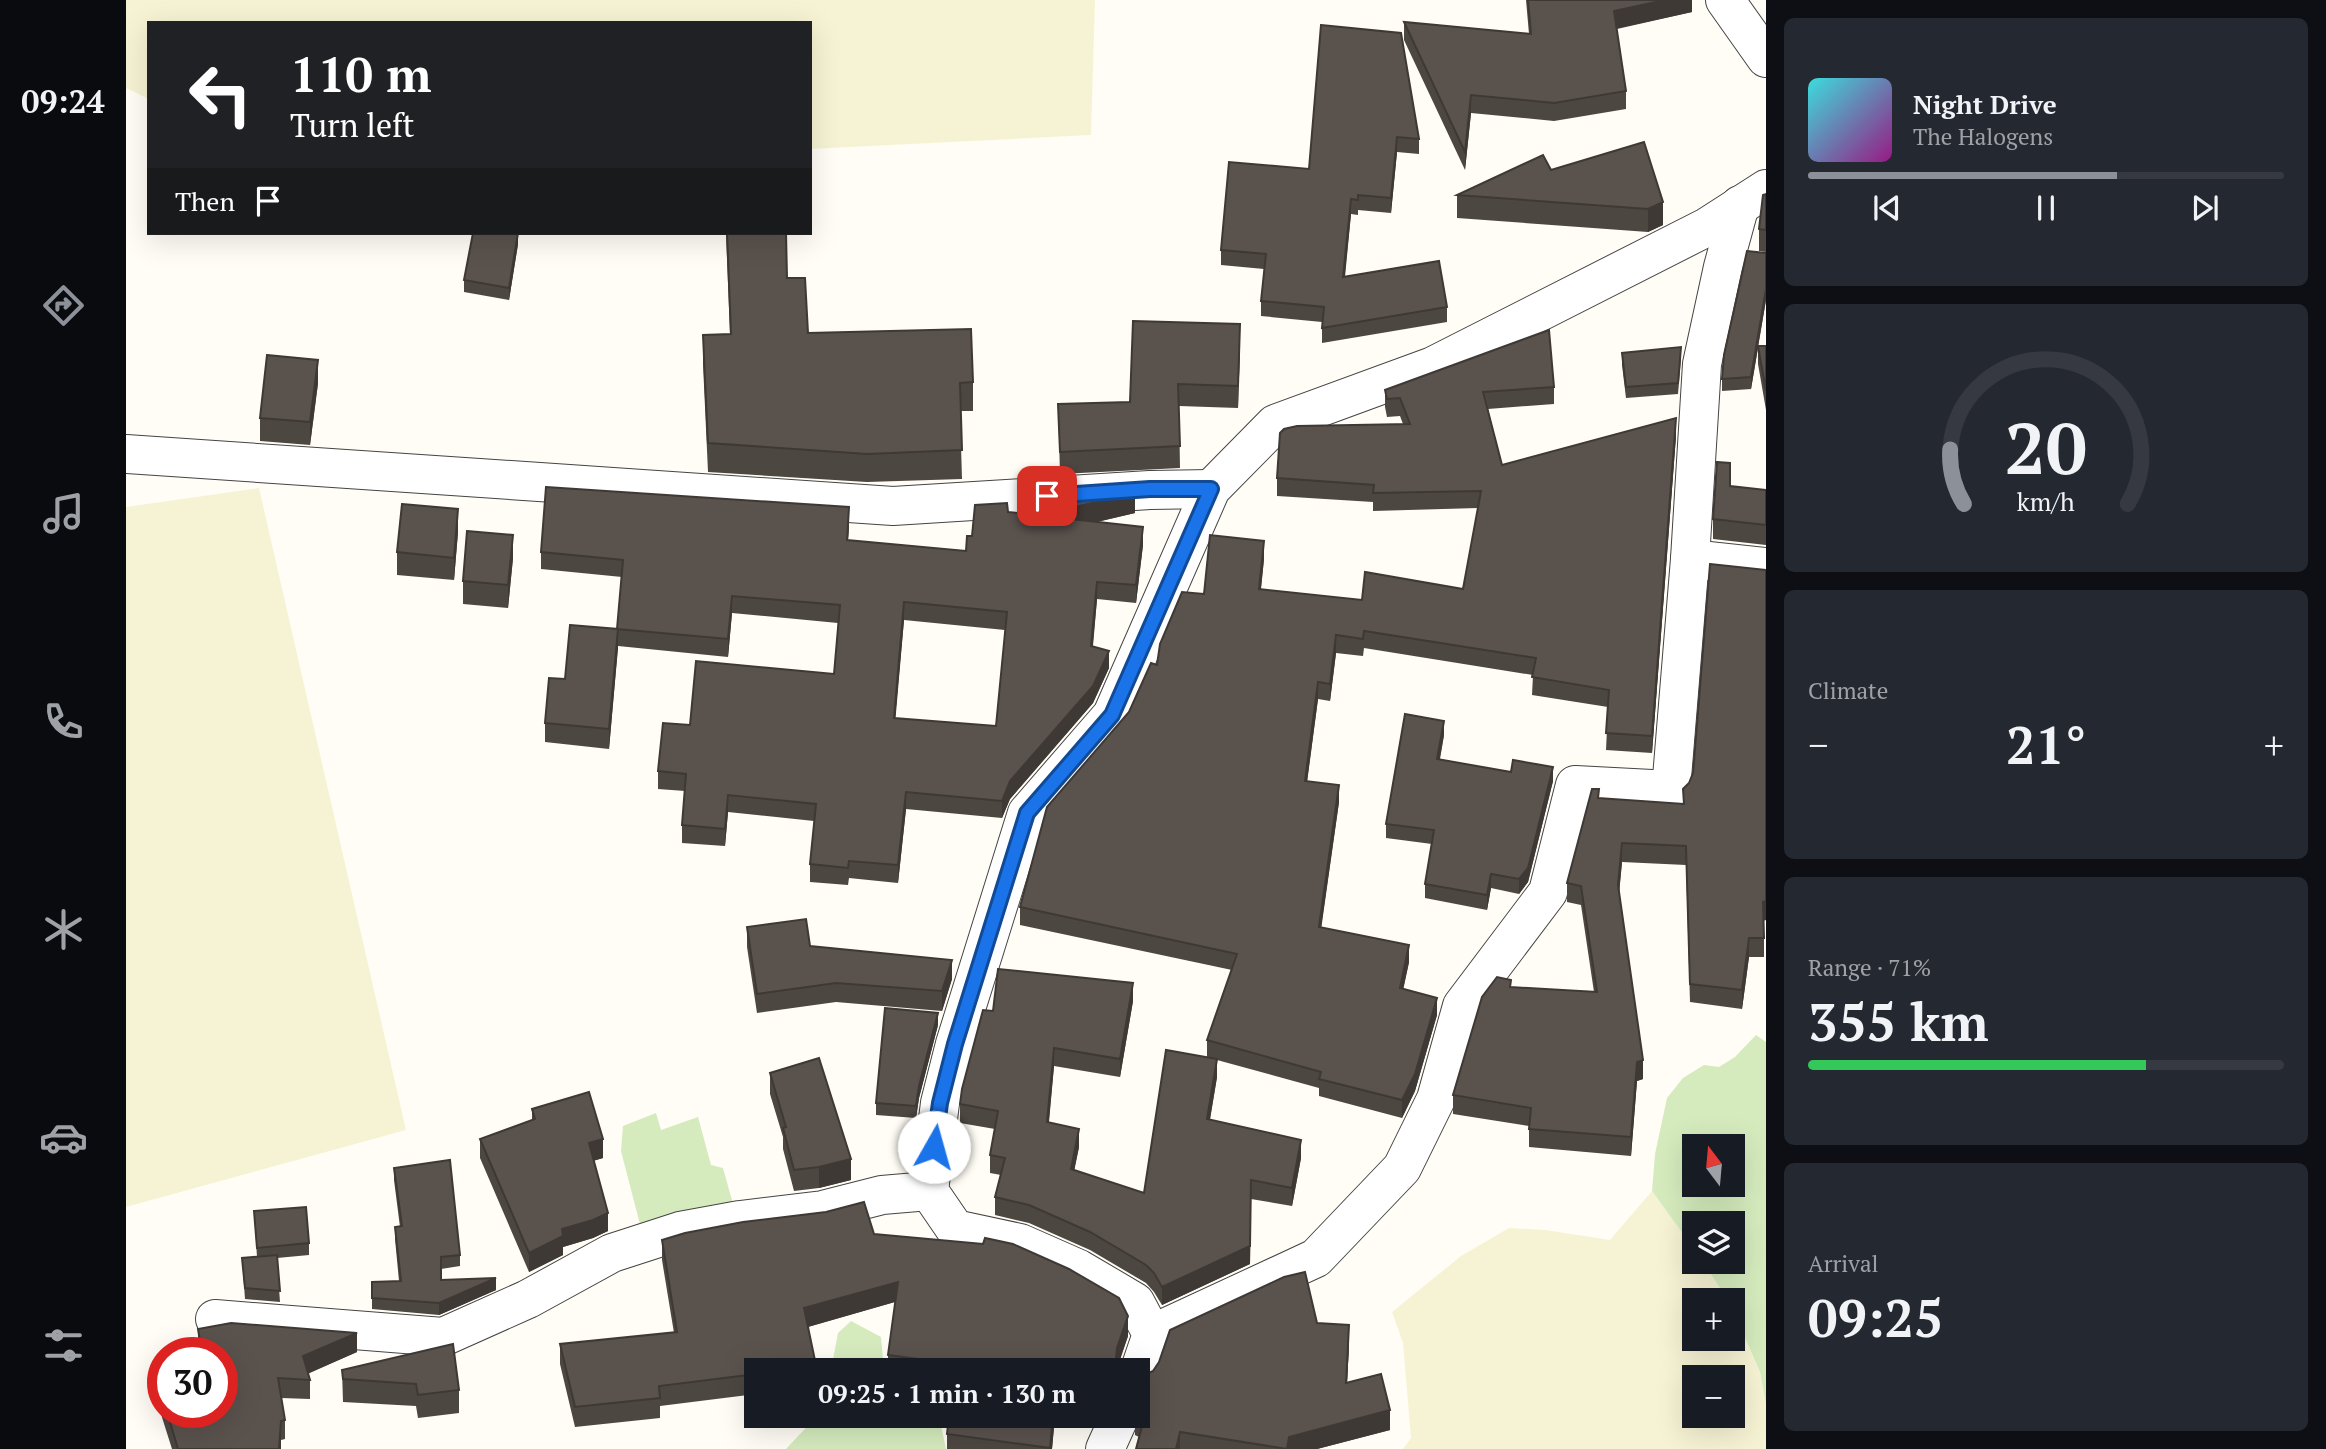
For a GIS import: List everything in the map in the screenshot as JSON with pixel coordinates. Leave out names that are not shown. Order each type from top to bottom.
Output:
[{"type":"street","points":[[1725,0],[1766,58]]},
{"type":"street","points":[[1152,1334],[1135,1302],[1079,1269],[1020,1243],[955,1229],[929,1191],[940,1103],[955,1044],[1027,813],[1112,715],[1211,489],[1275,424],[1433,366],[1706,226],[1753,197]]},
{"type":"street","points":[[1144,1358],[1152,1334],[1316,1258],[1402,1168],[1436,1099],[1462,1006],[1548,892],[1576,785],[1671,790],[1690,559],[1702,364],[1723,267],[1753,197]]},
{"type":"street","points":[[126,454],[892,506],[1150,489],[1211,489]]},
{"type":"street","points":[[1690,559],[1766,567]]},
{"type":"street","points":[[215,1319],[443,1337],[528,1298],[612,1253],[680,1231],[740,1220],[822,1210],[882,1195],[929,1191]]},
{"type":"street","points":[[1104,1449],[1114,1428]]},
{"type":"shaded area","points":[[126,0],[1095,0],[1091,135],[812,149],[812,21],[147,21],[147,98],[126,88]]},
{"type":"shaded area","points":[[259,488],[406,1130],[126,1207],[126,507]]},
{"type":"shaded area","points":[[1652,1191],[1682,1232],[1682,1274],[1711,1274],[1720,1288],[1682,1288],[1682,1351],[1745,1351],[1745,1338],[1760,1372],[1766,1404],[1766,1449],[1403,1449],[1411,1438],[1403,1343],[1392,1312],[1461,1256],[1509,1228],[1545,1230],[1610,1240]]},
{"type":"green space","points":[[1756,1035],[1766,1042],[1766,1404],[1760,1372],[1745,1338],[1745,1288],[1720,1288],[1711,1274],[1745,1274],[1745,1211],[1682,1211],[1682,1232],[1652,1191],[1655,1154],[1667,1098],[1683,1078],[1704,1065],[1719,1067],[1735,1057]]},
{"type":"green space","points":[[656,1113],[661,1130],[698,1117],[711,1165],[723,1168],[733,1204],[642,1232],[621,1151],[623,1126]]},
{"type":"green space","points":[[851,1321],[881,1337],[883,1358],[833,1358],[838,1333]]},
{"type":"green space","points":[[806,1428],[942,1428],[946,1449],[786,1449]]},
{"type":"building","points":[[1528,0],[1665,0],[1614,11],[1626,91],[1554,103],[1471,95],[1465,152],[1404,22],[1531,34]]},
{"type":"building","points":[[1321,25],[1401,33],[1419,139],[1397,137],[1391,198],[1358,195],[1358,200],[1351,199],[1343,277],[1439,261],[1447,307],[1322,328],[1324,307],[1261,301],[1266,254],[1221,250],[1229,162],[1309,169]]},
{"type":"building","points":[[1644,142],[1663,202],[1648,209],[1457,195],[1543,155],[1551,170]]},
{"type":"building","points":[[1766,194],[1766,230],[1759,229],[1763,195]]},
{"type":"building","points":[[473,235],[518,235],[509,288],[464,280]]},
{"type":"building","points":[[727,235],[786,235],[787,278],[805,278],[808,333],[971,329],[973,382],[960,383],[962,450],[867,454],[708,443],[703,335],[731,334]]},
{"type":"building","points":[[1747,251],[1766,253],[1766,289],[1751,377],[1722,379],[1724,355]]},
{"type":"building","points":[[1133,321],[1240,324],[1238,386],[1178,384],[1180,446],[1060,452],[1058,404],[1130,402]]},
{"type":"building","points":[[1549,330],[1554,387],[1483,392],[1502,465],[1676,418],[1652,736],[1606,733],[1609,690],[1532,677],[1536,658],[1364,631],[1363,639],[1336,635],[1330,684],[1318,682],[1305,781],[1339,785],[1319,927],[1409,945],[1400,988],[1437,998],[1415,1074],[1402,1100],[1319,1079],[1321,1072],[1207,1040],[1237,954],[1020,907],[1047,807],[1129,712],[1151,663],[1157,665],[1160,644],[1182,592],[1204,594],[1210,535],[1264,541],[1259,589],[1362,600],[1365,572],[1463,589],[1481,491],[1373,493],[1374,485],[1277,478],[1280,433],[1284,429],[1297,426],[1410,424],[1400,398],[1387,399],[1385,390]]},
{"type":"building","points":[[1758,346],[1766,346],[1766,391]]},
{"type":"building","points":[[1681,347],[1678,383],[1626,387],[1622,353]]},
{"type":"building","points":[[267,355],[318,360],[310,422],[260,418]]},
{"type":"building","points":[[1717,462],[1730,463],[1730,486],[1766,490],[1766,525],[1713,519]]},
{"type":"building","points":[[546,487],[849,507],[847,540],[966,551],[967,536],[972,536],[975,505],[1007,503],[1008,512],[1143,527],[1136,585],[1097,582],[1091,646],[1109,651],[1093,686],[1010,781],[1002,801],[906,792],[898,865],[849,861],[848,868],[810,864],[816,804],[728,795],[725,829],[682,825],[686,774],[658,771],[663,723],[690,725],[696,661],[834,674],[840,605],[732,596],[728,639],[617,629],[623,560],[541,552]],"holes":[[[904,602],[1007,612],[996,726],[894,718]]]},
{"type":"building","points":[[1135,493],[1062,510],[1062,498]]},
{"type":"building","points":[[402,504],[458,509],[454,558],[397,552]]},
{"type":"building","points":[[467,531],[513,535],[508,585],[463,581]]},
{"type":"building","points":[[1710,564],[1766,570],[1764,938],[1749,938],[1742,990],[1690,984],[1686,846],[1622,843],[1618,885],[1643,1060],[1637,1062],[1631,1137],[1529,1129],[1531,1108],[1453,1095],[1482,997],[1497,977],[1511,980],[1510,987],[1597,992],[1581,886],[1567,883],[1592,789],[1599,789],[1598,798],[1684,804],[1683,789],[1693,773]]},
{"type":"building","points":[[570,625],[618,629],[609,729],[545,723],[549,678],[565,679]]},
{"type":"building","points":[[1405,714],[1444,721],[1437,759],[1511,772],[1513,760],[1553,767],[1528,868],[1519,879],[1491,874],[1487,895],[1425,884],[1434,830],[1386,824]]},
{"type":"building","points":[[806,919],[810,946],[952,960],[942,991],[836,983],[757,994],[747,927]]},
{"type":"building","points":[[998,969],[1133,983],[1120,1059],[1054,1048],[1047,1122],[1079,1129],[1071,1169],[1144,1193],[1166,1050],[1217,1059],[1207,1119],[1301,1140],[1292,1188],[1251,1180],[1250,1246],[1162,1287],[1146,1265],[1090,1232],[1029,1205],[995,1197],[1005,1158],[990,1155],[998,1111],[960,1104],[983,1010],[993,1011]]},
{"type":"building","points":[[885,1008],[938,1013],[916,1106],[876,1103]]},
{"type":"building","points":[[819,1058],[851,1159],[794,1170],[783,1128],[786,1127],[770,1073]]},
{"type":"building","points":[[589,1092],[603,1139],[589,1143],[608,1213],[562,1229],[563,1236],[529,1253],[480,1139],[535,1119],[532,1109]]},
{"type":"building","points":[[450,1160],[460,1255],[441,1257],[441,1280],[496,1278],[439,1303],[372,1298],[372,1282],[401,1281],[395,1227],[402,1226],[394,1168]]},
{"type":"building","points":[[864,1202],[874,1234],[983,1244],[985,1238],[1013,1244],[1069,1269],[1119,1298],[1128,1316],[1116,1358],[911,1358],[888,1355],[898,1282],[804,1308],[814,1358],[744,1358],[744,1375],[659,1386],[660,1398],[575,1407],[560,1344],[677,1332],[662,1240],[743,1222],[826,1212]]},
{"type":"building","points":[[306,1207],[309,1243],[257,1248],[254,1211]]},
{"type":"building","points":[[277,1255],[280,1291],[245,1288],[242,1258]]},
{"type":"building","points":[[1305,1272],[1317,1323],[1349,1325],[1346,1383],[1381,1374],[1390,1410],[1289,1437],[1287,1449],[1180,1432],[1176,1449],[1136,1449],[1142,1428],[1150,1428],[1150,1372],[1159,1362],[1170,1330],[1284,1277]]},
{"type":"building","points":[[231,1323],[357,1333],[303,1356],[310,1380],[278,1378],[285,1420],[281,1421],[279,1449],[178,1449],[172,1428],[238,1428],[238,1337],[199,1337],[198,1329]]},
{"type":"building","points":[[453,1344],[459,1390],[418,1395],[416,1384],[343,1379],[342,1370]]},
{"type":"building","points":[[948,1428],[1052,1428],[1050,1448],[947,1434]]},
{"type":"route","points":[[934,1147],[940,1103],[955,1044],[1027,813],[1112,715],[1211,489],[1150,489],[1047,496]]}]
